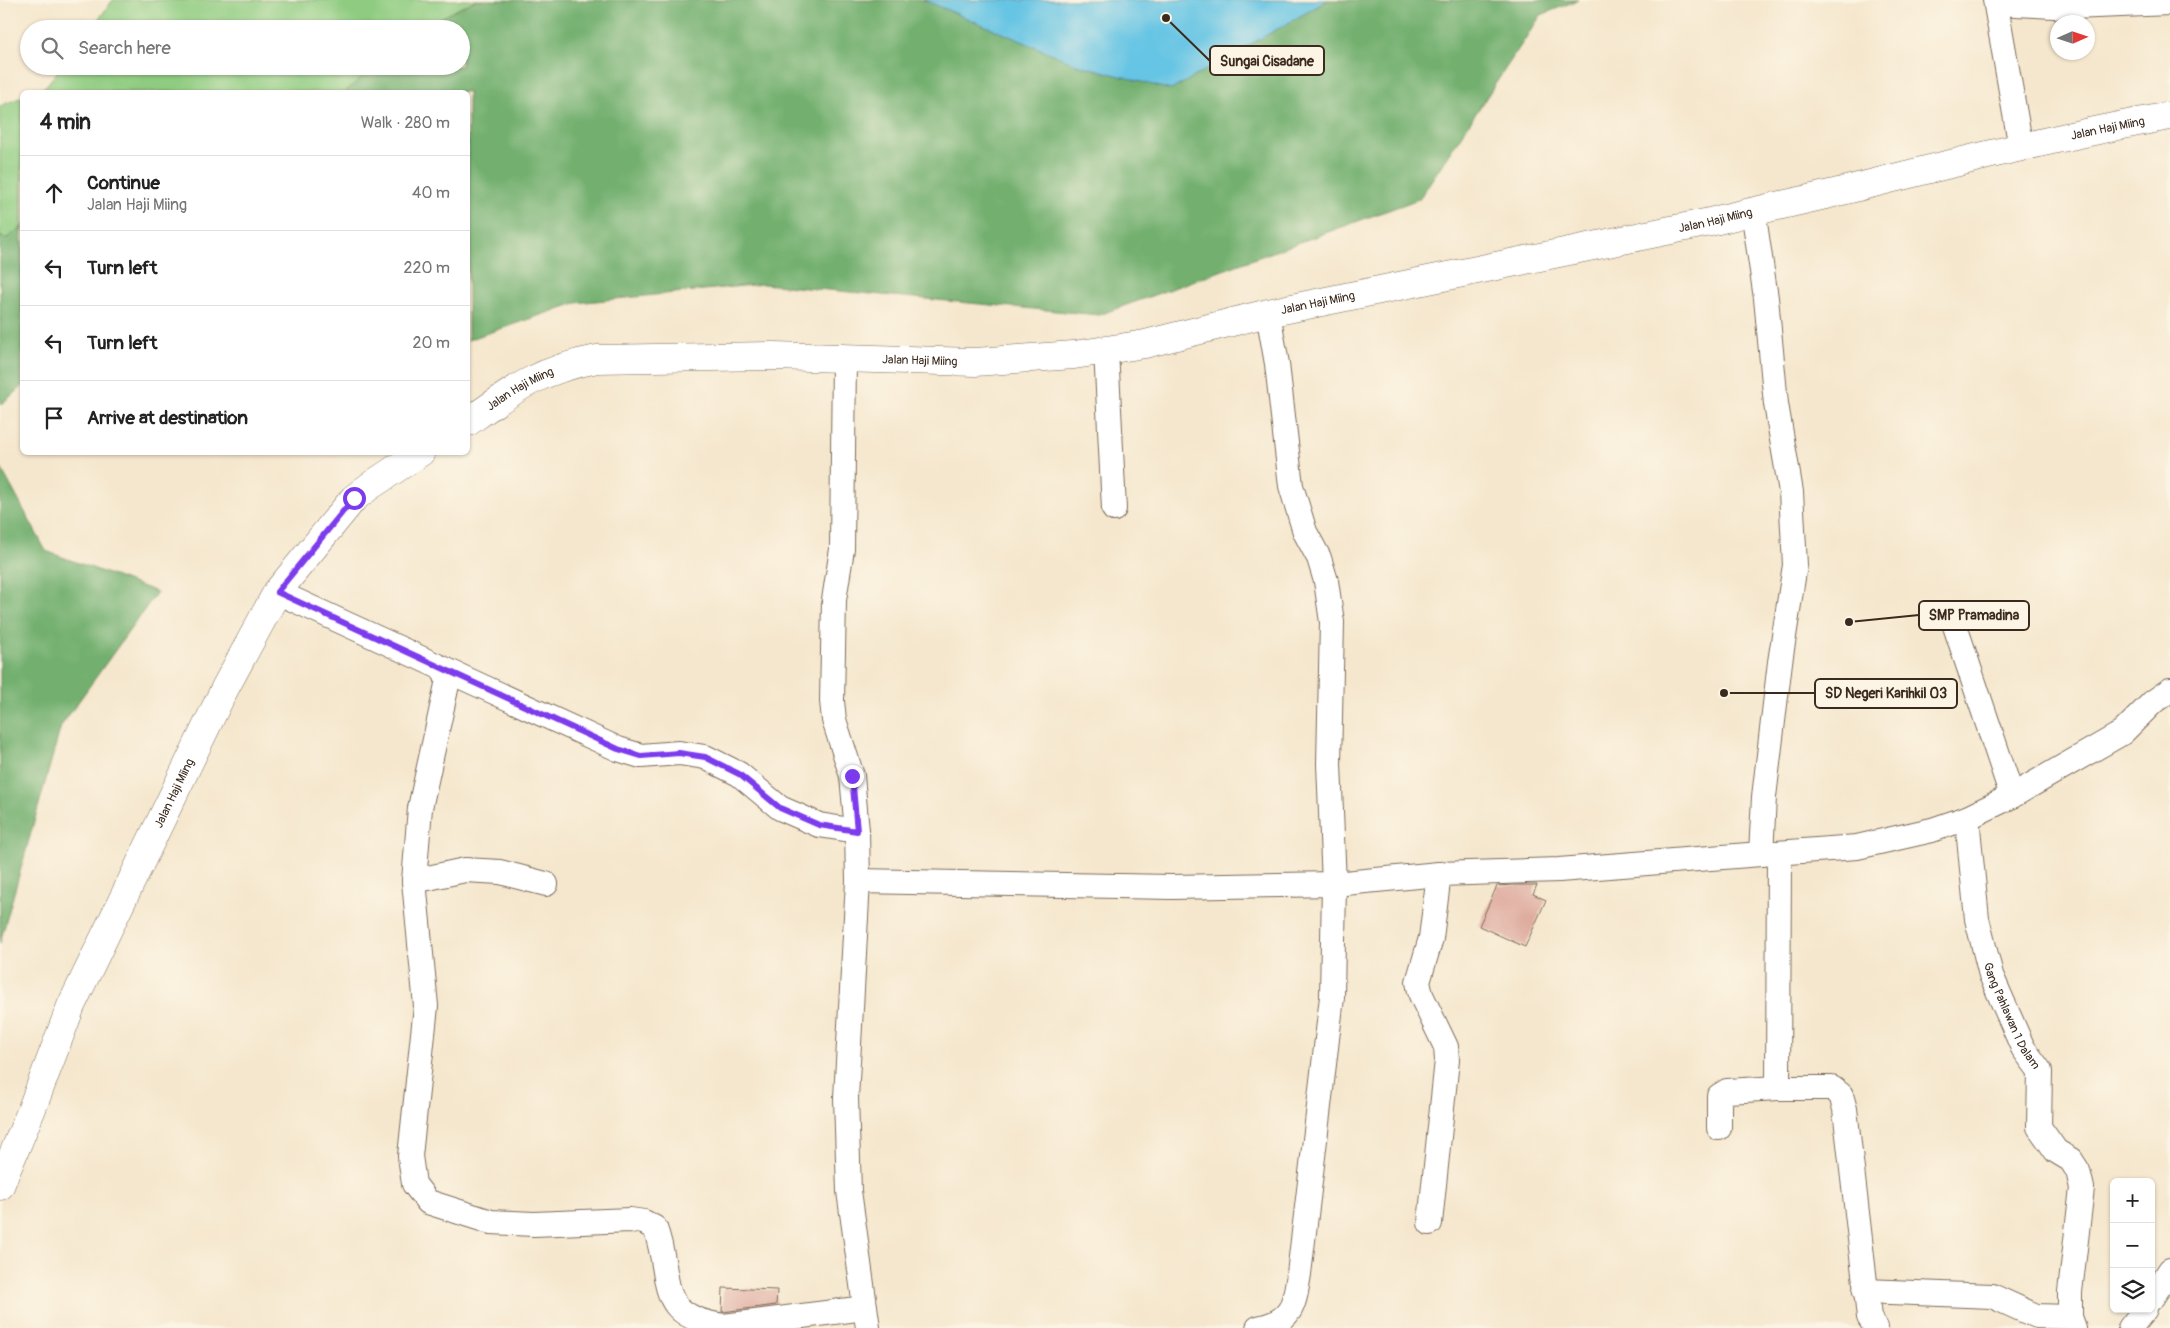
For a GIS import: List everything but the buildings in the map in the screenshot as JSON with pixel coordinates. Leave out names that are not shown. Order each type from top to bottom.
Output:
[{"type":"main road","name":"Jalan Haji Miing","points":[[470,421],[528,380],[570,364],[597,359],[774,356],[975,362],[1023,360],[1145,344],[1268,313],[1710,222],[1753,210],[1857,188],[1940,166],[2170,116]]},
{"type":"main road","name":"Jalan Haji Miing","points":[[0,1186],[72,1006],[225,688],[277,592],[354,498],[417,455]]},
{"type":"street","points":[[2022,148],[1996,2],[2072,6],[2170,3]]},
{"type":"street","points":[[1753,210],[1766,298],[1776,404],[1791,492],[1795,565],[1780,662],[1765,787],[1770,854],[1778,1088]]},
{"type":"street","points":[[1258,1328],[1279,1323],[1288,1313],[1296,1296],[1332,997],[1334,884],[1329,764],[1332,622],[1326,581],[1319,558],[1305,532],[1291,486],[1277,364],[1268,313]]},
{"type":"street","points":[[1106,350],[1114,510]]},
{"type":"street","points":[[442,668],[448,680],[420,808],[414,881],[426,1006],[410,1156],[414,1184],[428,1202],[491,1222],[534,1224],[630,1220],[644,1222],[655,1228],[661,1244],[665,1276],[672,1300],[682,1312],[704,1324],[724,1326],[867,1318],[849,1191],[846,1098],[858,881],[857,831],[852,776],[834,720],[832,701],[834,600],[842,550],[844,358]]},
{"type":"street","points":[[277,592],[618,749],[641,756],[679,753],[705,757],[739,774],[780,808],[819,825],[857,831]]},
{"type":"street","points":[[1953,620],[2012,796]]},
{"type":"street","points":[[858,881],[1172,886],[1334,884],[1439,874],[1559,870],[1858,847],[1932,830],[1967,818],[2012,796],[2122,732],[2153,702],[2170,690]]},
{"type":"street","name":"Gang Pahlawan 1 Dalam","points":[[1967,818],[1977,919],[1990,976],[2023,1048],[2040,1071],[2039,1127],[2056,1151],[2071,1160],[2078,1171],[2082,1188],[2070,1292],[2072,1323]]},
{"type":"street","points":[[414,881],[465,870],[500,872],[546,884]]},
{"type":"street","points":[[1430,1222],[1447,1060],[1446,1047],[1421,995],[1418,982],[1431,938],[1439,874]]},
{"type":"street","points":[[1720,1128],[1719,1096],[1726,1091],[1778,1088],[1832,1088],[1841,1095],[1845,1109],[1865,1291],[1869,1317],[1876,1328]]},
{"type":"street","points":[[2155,1293],[2170,1270]]},
{"type":"street","points":[[1865,1291],[1992,1296],[2036,1316],[2072,1323]]},
{"type":"street","points":[[2130,1328],[2142,1313]]},
{"type":"green space","points":[[113,0],[476,0],[437,20],[98,20]]},
{"type":"green space","points":[[476,0],[924,0],[1076,64],[1171,90],[1328,0],[1578,0],[1541,15],[1419,199],[1099,315],[763,284],[576,303],[470,339],[470,90],[347,90],[365,75],[470,75],[470,20],[437,20]]},
{"type":"green space","points":[[55,75],[365,75],[347,90],[37,90],[45,87]]},
{"type":"green space","points":[[20,98],[20,228],[7,238],[0,237],[0,106]]},
{"type":"green space","points":[[20,228],[20,389],[0,405],[0,237],[7,238]]},
{"type":"green space","points":[[0,466],[46,551],[157,592],[61,726],[0,943]]},
{"type":"water","points":[[924,0],[1328,0],[1171,90],[1076,64]]},
{"type":"place","name":"Sungai Cisadane","points":[[1166,18]]},
{"type":"place","name":"SMP Pramadina","points":[[1849,622]]},
{"type":"place","name":"SD Negeri Karihkil 03","points":[[1724,693]]},
{"type":"route","points":[[354,498],[277,592],[618,749],[641,756],[679,753],[705,757],[739,774],[780,808],[819,825],[857,831],[852,776]]}]
